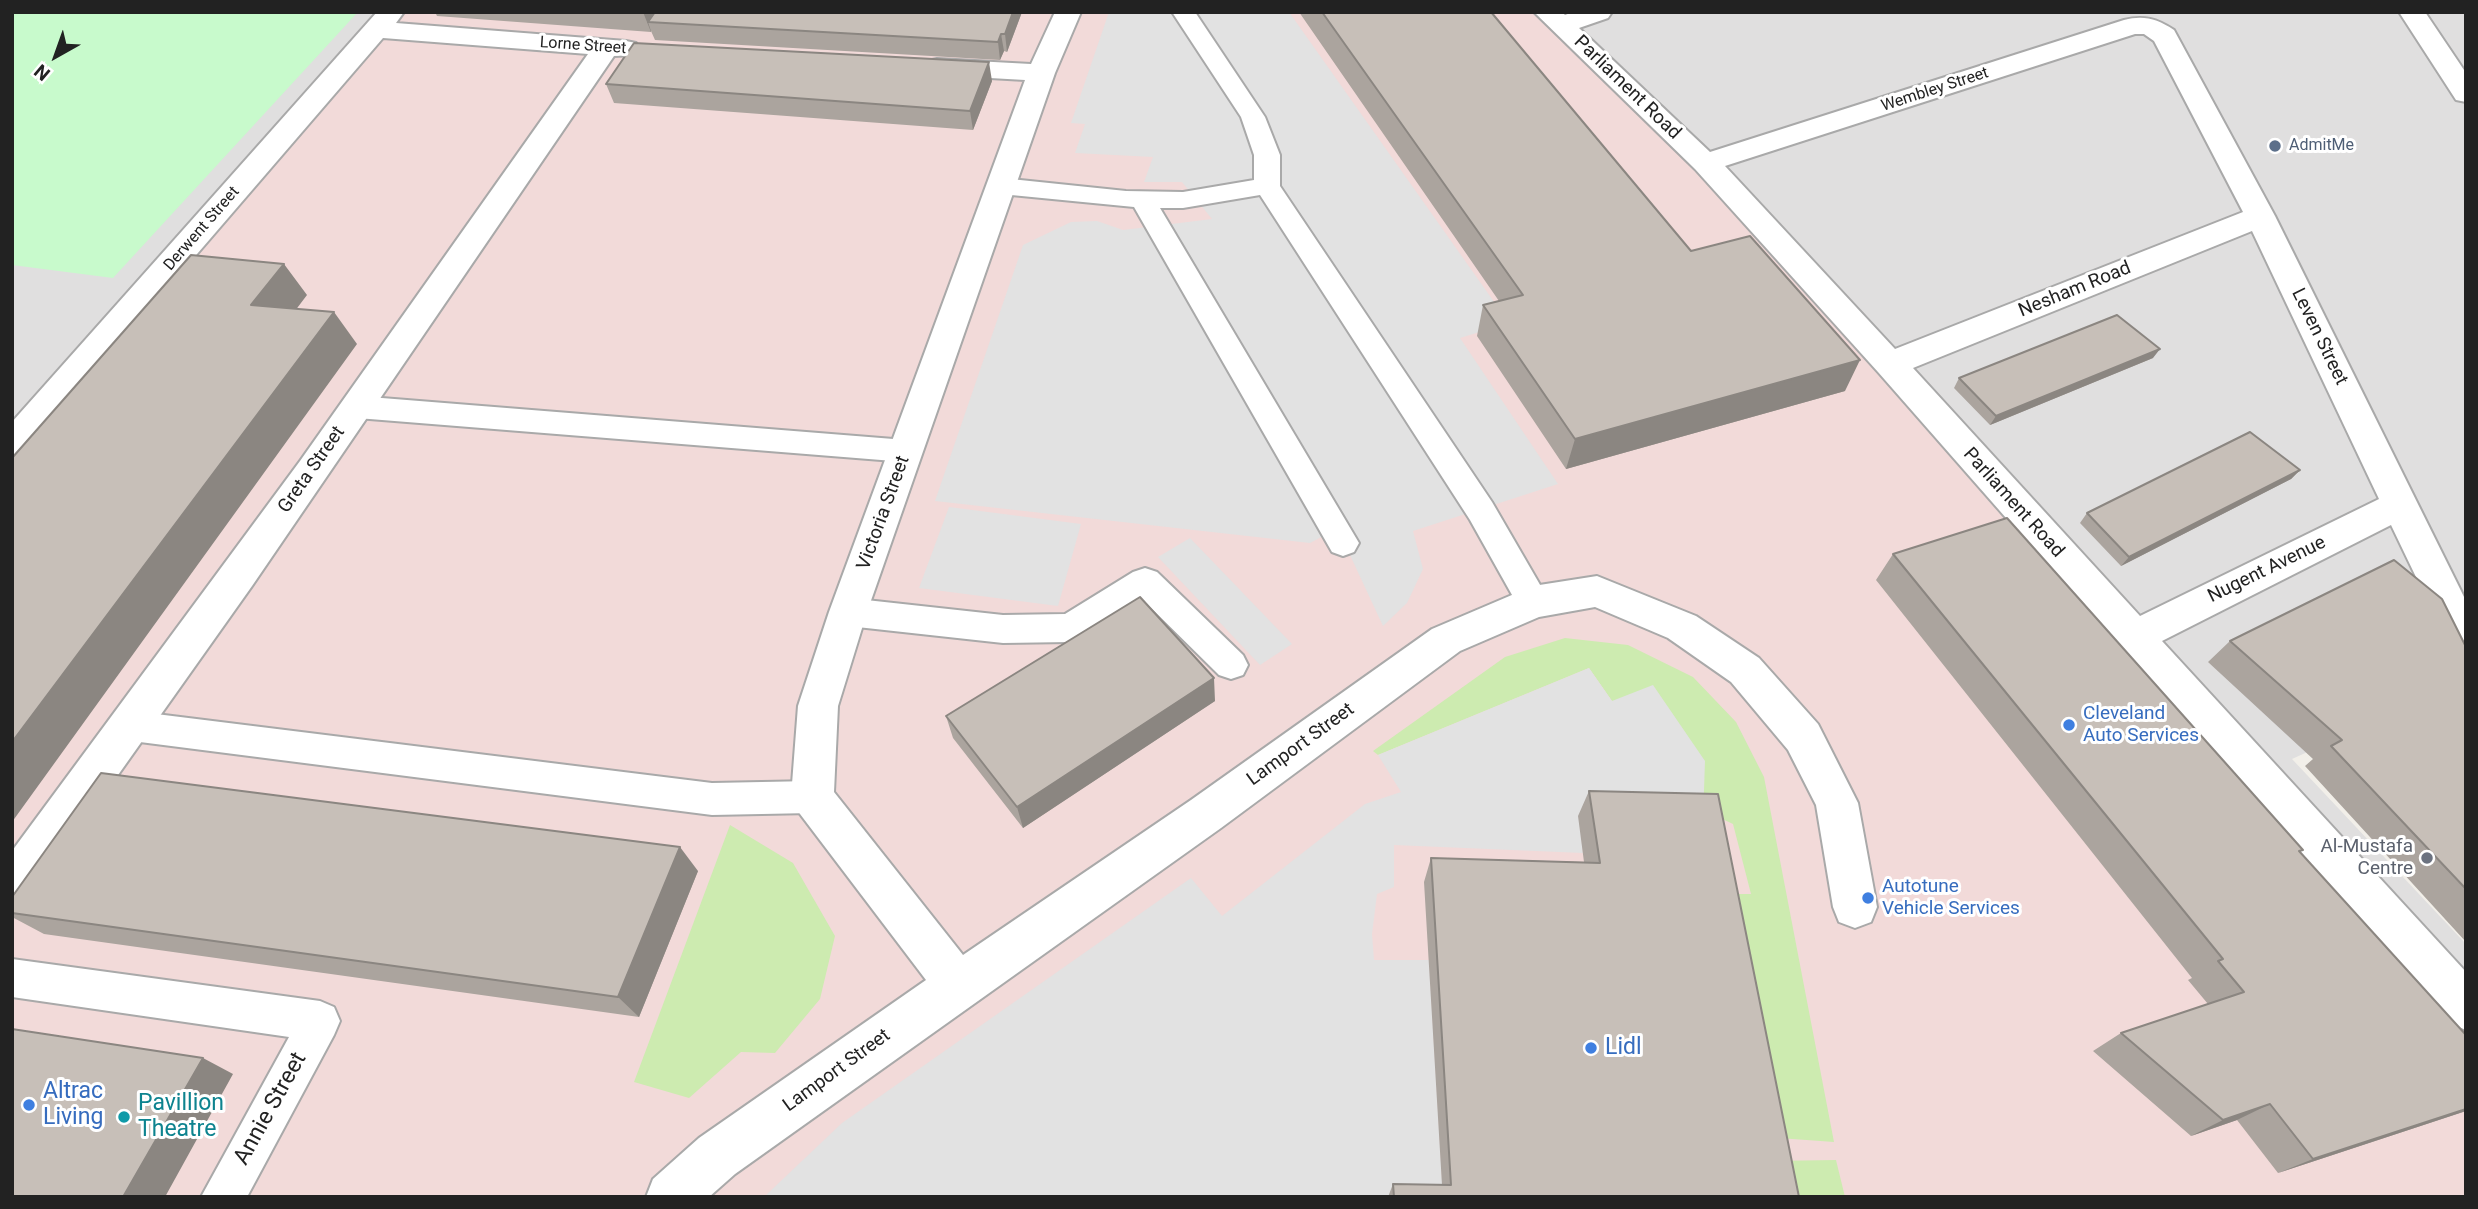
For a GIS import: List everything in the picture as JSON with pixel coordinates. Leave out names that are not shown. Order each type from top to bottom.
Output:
[{"type":"street","name":"Victoria Street","points":[[812,797],[818,706],[848,612],[1041,73],[1068,12]]},
{"type":"street","points":[[1555,18],[1599,12]]},
{"type":"street","points":[[2412,12],[2466,94]]},
{"type":"street","name":"Parliament Road","points":[[1555,18],[1704,163],[1890,364],[2466,1007]]},
{"type":"street","name":"Lorne Street","points":[[384,21],[646,51]]},
{"type":"street","name":"Derwent Street","points":[[12,446],[384,21]]},
{"type":"street","name":"Wembley Street","points":[[1704,163],[2133,26],[2150,26],[2165,36]]},
{"type":"street","name":"Leven Street","points":[[2165,36],[2260,216],[2402,504],[2464,638]]},
{"type":"street","name":"Greta Street","points":[[12,887],[132,726],[606,48]]},
{"type":"street","points":[[905,65],[1041,73]]},
{"type":"street","name":"Nesham Road","points":[[1890,364],[2260,216]]},
{"type":"street","name":"Nugent Avenue","points":[[2133,637],[2402,504]]},
{"type":"street","name":"Lamport Street","points":[[671,1197],[717,1156],[1206,814],[1446,640],[1534,602],[1597,591],[1682,627],[1745,670],[1803,737],[1837,803],[1855,907]]},
{"type":"street","points":[[812,797],[958,985]]},
{"type":"lane","points":[[1183,12],[1253,117],[1267,155],[1267,186],[1481,510],[1534,602]]},
{"type":"lane","points":[[1001,186],[1142,199],[1183,200],[1267,186]]},
{"type":"lane","points":[[1142,199],[1343,543]]},
{"type":"lane","points":[[357,407],[906,451]]},
{"type":"lane","points":[[848,612],[1003,629],[1070,628],[1144,581],[1231,665]]},
{"type":"lane","points":[[132,726],[712,800],[812,797]]},
{"type":"lane","name":"Annie Street","points":[[12,978],[320,1021],[223,1197]]},
{"type":"shaded area","points":[[12,12],[391,12],[12,446]]},
{"type":"shaded area","points":[[388,12],[1547,12],[1705,163],[2466,1007],[2466,1197],[12,1197],[12,434]]},
{"type":"shaded area","points":[[1109,12],[1289,12],[1509,323],[1460,338],[1558,484],[1413,531],[1423,569],[1407,603],[1383,626],[1343,540],[1327,534],[1310,543],[935,501],[1023,245],[1071,222],[1097,221],[1123,230],[1212,219],[1182,182],[1144,182],[1153,157],[1075,153],[1085,124],[1071,123]]},
{"type":"shaded area","points":[[1547,12],[2466,12],[2466,718],[2451,687],[2292,759],[2466,944],[2466,1007]]},
{"type":"shaded area","points":[[949,507],[1081,524],[1058,606],[919,588]]},
{"type":"shaded area","points":[[1190,538],[1292,644],[1260,665],[1158,557]]},
{"type":"shaded area","points":[[1589,668],[1612,701],[1653,685],[1705,761],[1703,819],[1579,816],[1583,853],[1394,845],[1394,887],[1377,894],[1372,934],[1374,960],[1429,960],[1443,1197],[764,1197],[842,1123],[1191,878],[1222,916],[1365,804],[1401,792],[1378,755]]},
{"type":"green space","points":[[12,12],[358,12],[113,278],[12,265]]},
{"type":"green space","points":[[1565,638],[1628,645],[1693,677],[1736,722],[1764,777],[1834,1142],[1765,1137],[1717,894],[1751,894],[1733,824],[1703,810],[1612,701],[1589,668],[1378,755],[1373,751],[1505,657]]},
{"type":"green space","points":[[730,825],[793,863],[835,936],[820,999],[775,1053],[741,1052],[689,1098],[634,1082]]},
{"type":"green space","points":[[1836,1160],[1845,1197],[1776,1197],[1769,1161]]},
{"type":"building","points":[[655,12],[1013,12],[1005,34],[1001,34],[998,42],[648,22]]},
{"type":"building","points":[[1322,12],[1491,12],[1691,251],[1750,236],[1860,360],[1575,439],[1483,305],[1523,295]]},
{"type":"building","points":[[634,43],[989,62],[970,111],[606,84]]},
{"type":"building","points":[[191,255],[284,264],[251,305],[334,312],[12,742],[12,458]]},
{"type":"building","points":[[2117,315],[2160,349],[1996,416],[1959,378]]},
{"type":"building","points":[[2250,432],[2300,470],[2129,557],[2087,513]]},
{"type":"building","points":[[2007,518],[2303,850],[2299,851],[2466,1035],[2466,1109],[2313,1159],[2270,1104],[2223,1120],[2121,1033],[2244,992],[2218,961],[2223,959],[1893,554]]},
{"type":"building","points":[[2394,560],[2442,599],[2466,647],[2466,889],[2331,746],[2342,740],[2230,641]]},
{"type":"building","points":[[1140,597],[1214,678],[1017,807],[946,716]]},
{"type":"building","points":[[101,773],[680,847],[618,997],[12,913],[12,897]]},
{"type":"building","name":"Lidl","points":[[1589,791],[1718,794],[1799,1197],[1394,1197],[1393,1184],[1451,1185],[1431,858],[1600,863]]},
{"type":"building","name":"Pavillion Theatre","points":[[12,1029],[203,1058],[123,1197],[12,1197]]},
{"type":"place","name":"AdmitMe","points":[[2275,146]]},
{"type":"place","name":"Cleveland Auto Services","points":[[2069,725]]},
{"type":"place","name":"Al-Mustafa Centre","points":[[2427,858]]},
{"type":"place","name":"Autotune Vehicle Services","points":[[1868,898]]},
{"type":"place","name":"Lidl","points":[[1591,1048]]},
{"type":"place","name":"Altrac Living","points":[[29,1105]]},
{"type":"place","name":"Pavillion Theatre","points":[[124,1117]]}]
